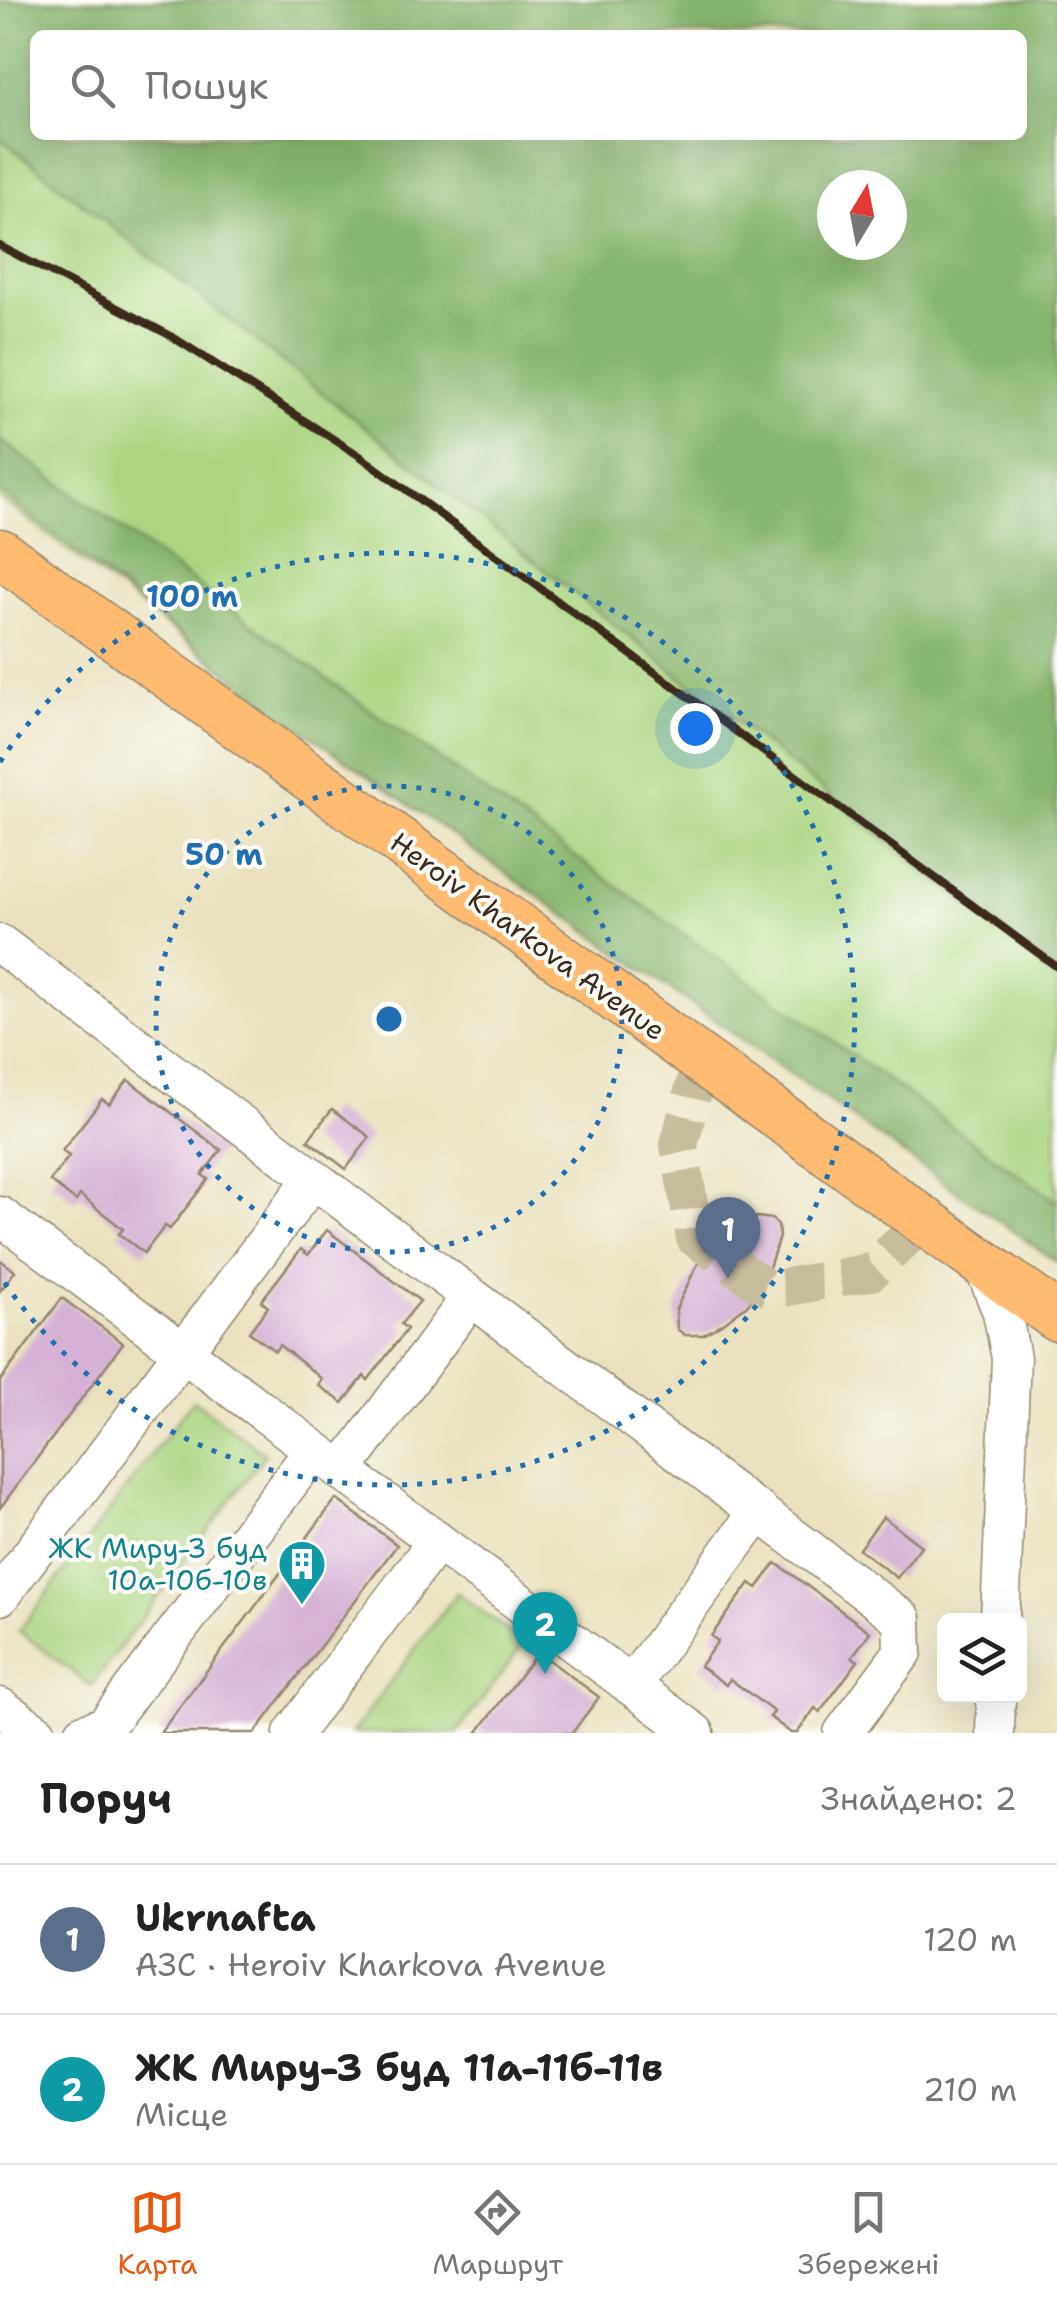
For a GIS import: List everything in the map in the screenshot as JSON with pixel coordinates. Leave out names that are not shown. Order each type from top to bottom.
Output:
[{"type":"main road","name":"Heroiv Kharkova Avenue","points":[[0,554],[1057,1318]]},
{"type":"lane","points":[[0,944],[902,1618],[903,1652],[842,1733]]},
{"type":"lane","points":[[0,1596],[313,1180]]},
{"type":"lane","points":[[0,1216],[436,1541],[643,1708],[695,1733]]},
{"type":"lane","points":[[984,1265],[1002,1312],[1011,1358],[1000,1613]]},
{"type":"lane","points":[[84,1733],[104,1726],[470,1298]]},
{"type":"lane","points":[[643,1708],[759,1511]]},
{"type":"lane","points":[[293,1733],[436,1541]]},
{"type":"lane","points":[[995,1733],[996,1703]]},
{"type":"lane","points":[[0,1707],[37,1733]]},
{"type":"green space","points":[[0,0],[1057,0],[1057,975],[0,138]]},
{"type":"green space","points":[[0,138],[1057,975],[1057,1262],[281,714],[0,498]]},
{"type":"green space","points":[[0,440],[1057,1202],[1057,1262],[275,710],[0,491]]},
{"type":"green space","points":[[193,1400],[265,1454],[91,1686],[19,1631]]},
{"type":"green space","points":[[457,1593],[524,1643],[457,1733],[352,1733]]},
{"type":"building","points":[[128,1080],[221,1150],[202,1175],[208,1179],[170,1229],[165,1226],[144,1253],[119,1234],[123,1229],[80,1195],[76,1201],[50,1181],[69,1156],[62,1151],[102,1099],[109,1104]]},
{"type":"building","points":[[332,1109],[370,1137],[346,1169],[308,1140]]},
{"type":"building","points":[[757,1217],[772,1219],[778,1225],[779,1237],[763,1286],[725,1322],[703,1335],[685,1335],[677,1329],[676,1309],[696,1267],[725,1236]]},
{"type":"building","points":[[327,1230],[420,1301],[401,1324],[407,1329],[368,1380],[364,1376],[343,1403],[318,1385],[322,1379],[279,1345],[275,1351],[249,1332],[268,1307],[261,1301],[301,1249],[308,1255]]},
{"type":"building","points":[[0,1260],[15,1271],[0,1291]]},
{"type":"building","points":[[62,1298],[123,1343],[0,1508],[0,1381]]},
{"type":"building","name":"ЖК Миру-3 буд 10а-10б-10в","points":[[336,1499],[397,1545],[255,1733],[160,1733]]},
{"type":"building","points":[[883,1517],[921,1546],[897,1578],[859,1549]]},
{"type":"building","points":[[776,1563],[870,1632],[852,1657],[858,1661],[820,1712],[815,1708],[797,1733],[791,1733],[770,1717],[774,1712],[730,1679],[726,1685],[700,1666],[718,1641],[711,1636],[750,1583],[757,1588]]},
{"type":"building","points":[[538,1652],[599,1697],[572,1733],[477,1733]]},
{"type":"tunnel","points":[[701,1061],[679,1145],[695,1238],[763,1286],[782,1288],[871,1272],[924,1220]]},
{"type":"railway","points":[[0,246],[171,336],[360,456],[1057,967]]},
{"type":"place","name":"Ukrnafta","points":[[728,1279]]},
{"type":"place","name":"ЖК Миру-3 буд 10а-10б-10в","points":[[302,1606]]},
{"type":"place","name":"ЖК Миру-3 буд 11а-11б-11в","points":[[545,1674]]}]
